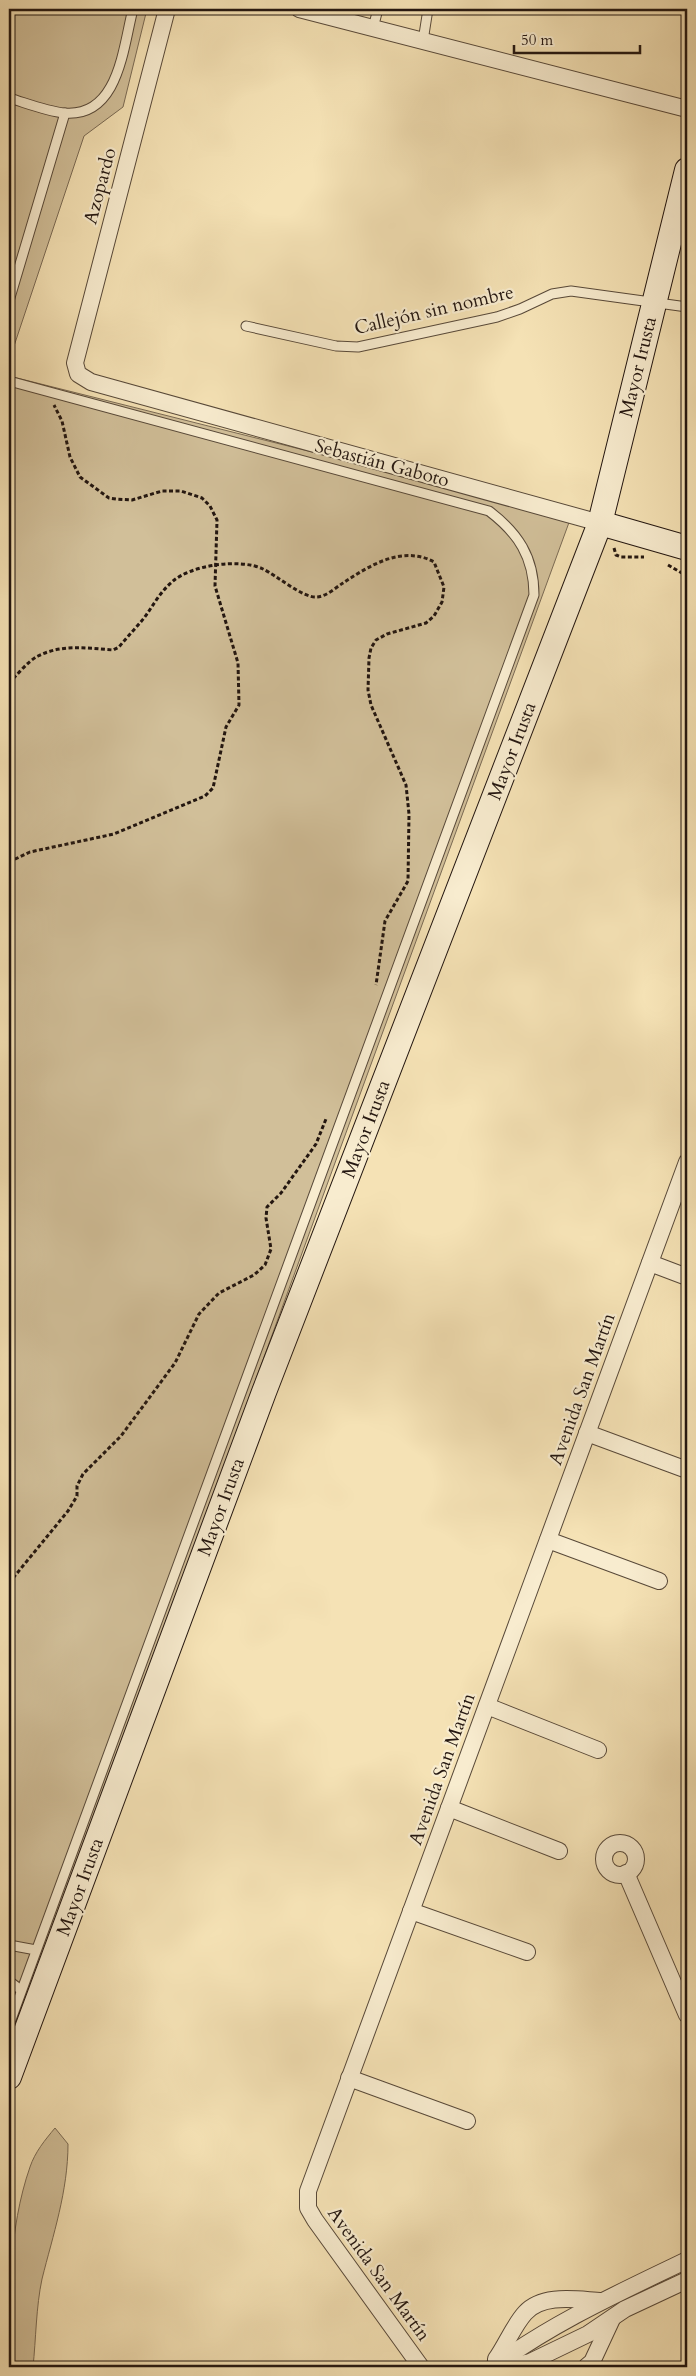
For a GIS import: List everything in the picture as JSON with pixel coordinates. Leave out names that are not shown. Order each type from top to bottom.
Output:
[{"type":"main road","name":"Mayor Irusta","points":[[9,2077],[264,1392],[600,523],[687,170]]},
{"type":"main road","name":"Sebastián Gaboto","points":[[600,523],[687,548]]},
{"type":"street","name":"Azopardo","points":[[78,374],[75,364],[167,9]]},
{"type":"street","points":[[299,9],[687,109]]},
{"type":"street","name":"Sebastián Gaboto","points":[[78,374],[91,382],[600,523]]},
{"type":"street","name":"Avenida San Martín","points":[[422,2367],[308,2208],[308,2191],[687,1162]]},
{"type":"street","points":[[650,1264],[687,1277]]},
{"type":"street","points":[[587,1433],[687,1470]]},
{"type":"street","points":[[548,1540],[659,1581]]},
{"type":"street","points":[[487,1706],[598,1750]]},
{"type":"street","points":[[449,1808],[559,1851]]},
{"type":"street","points":[[626,1873],[687,2016]]},
{"type":"street","points":[[411,1911],[527,1952]]},
{"type":"street","points":[[349,2078],[466,2120]]},
{"type":"street","points":[[492,2367],[521,2346],[602,2301],[687,2260]]},
{"type":"street","points":[[508,2367],[530,2362],[564,2346],[588,2334],[619,2313],[687,2280]]},
{"type":"street","points":[[586,2367],[592,2362],[619,2313],[618,2293]]},
{"type":"street","points":[[492,2367],[526,2312],[538,2304],[552,2300],[602,2301]]},
{"type":"lane","points":[[9,98],[65,113],[83,111],[97,104],[114,85],[133,9]]},
{"type":"lane","points":[[373,28],[378,9]]},
{"type":"lane","points":[[423,41],[428,9]]},
{"type":"lane","points":[[9,301],[65,113]]},
{"type":"lane","name":"Callejón sin nombre","points":[[246,326],[336,346],[358,347],[497,317],[552,294],[571,291],[687,307]]},
{"type":"lane","points":[[9,381],[489,511],[506,524],[525,548],[534,580],[534,595],[9,2025]]},
{"type":"lane","points":[[9,1944],[36,1950]]},
{"type":"lane","points":[[9,1981],[21,1990]]},
{"type":"path","points":[[9,862],[30,852],[114,834],[196,802],[213,788],[226,727],[239,704],[238,664],[215,586],[216,520],[210,506],[202,498],[181,491],[162,491],[132,500],[109,498],[80,477],[70,457],[62,421],[53,404]]},
{"type":"path","points":[[9,682],[37,656],[53,650],[69,647],[113,650],[119,647],[173,580],[194,570],[245,564],[261,568],[304,594],[316,597],[328,594],[353,576],[395,556],[410,553],[422,555],[434,562],[444,587],[442,602],[434,616],[426,623],[387,634],[376,640],[371,648],[368,690],[371,705],[406,784],[409,869],[408,881],[385,921],[376,988]]},
{"type":"path","points":[[644,557],[651,558]]},
{"type":"path","points":[[662,562],[687,576]]},
{"type":"path","points":[[9,1583],[68,1511],[77,1496],[77,1486],[83,1474],[121,1436],[165,1378],[180,1355],[199,1314],[218,1293],[254,1275],[265,1265],[271,1249],[266,1218],[267,1207],[281,1193],[316,1144],[330,1110]]},
{"type":"shaded area","points":[[9,9],[147,9],[123,107],[84,136],[9,361]]},
{"type":"shaded area","points":[[9,376],[571,517],[9,2055]]},
{"type":"shaded area","points":[[55,2128],[68,2144],[67,2161],[63,2196],[40,2290],[33,2367],[9,2367],[11,2266],[17,2216],[32,2162],[41,2146]]}]
